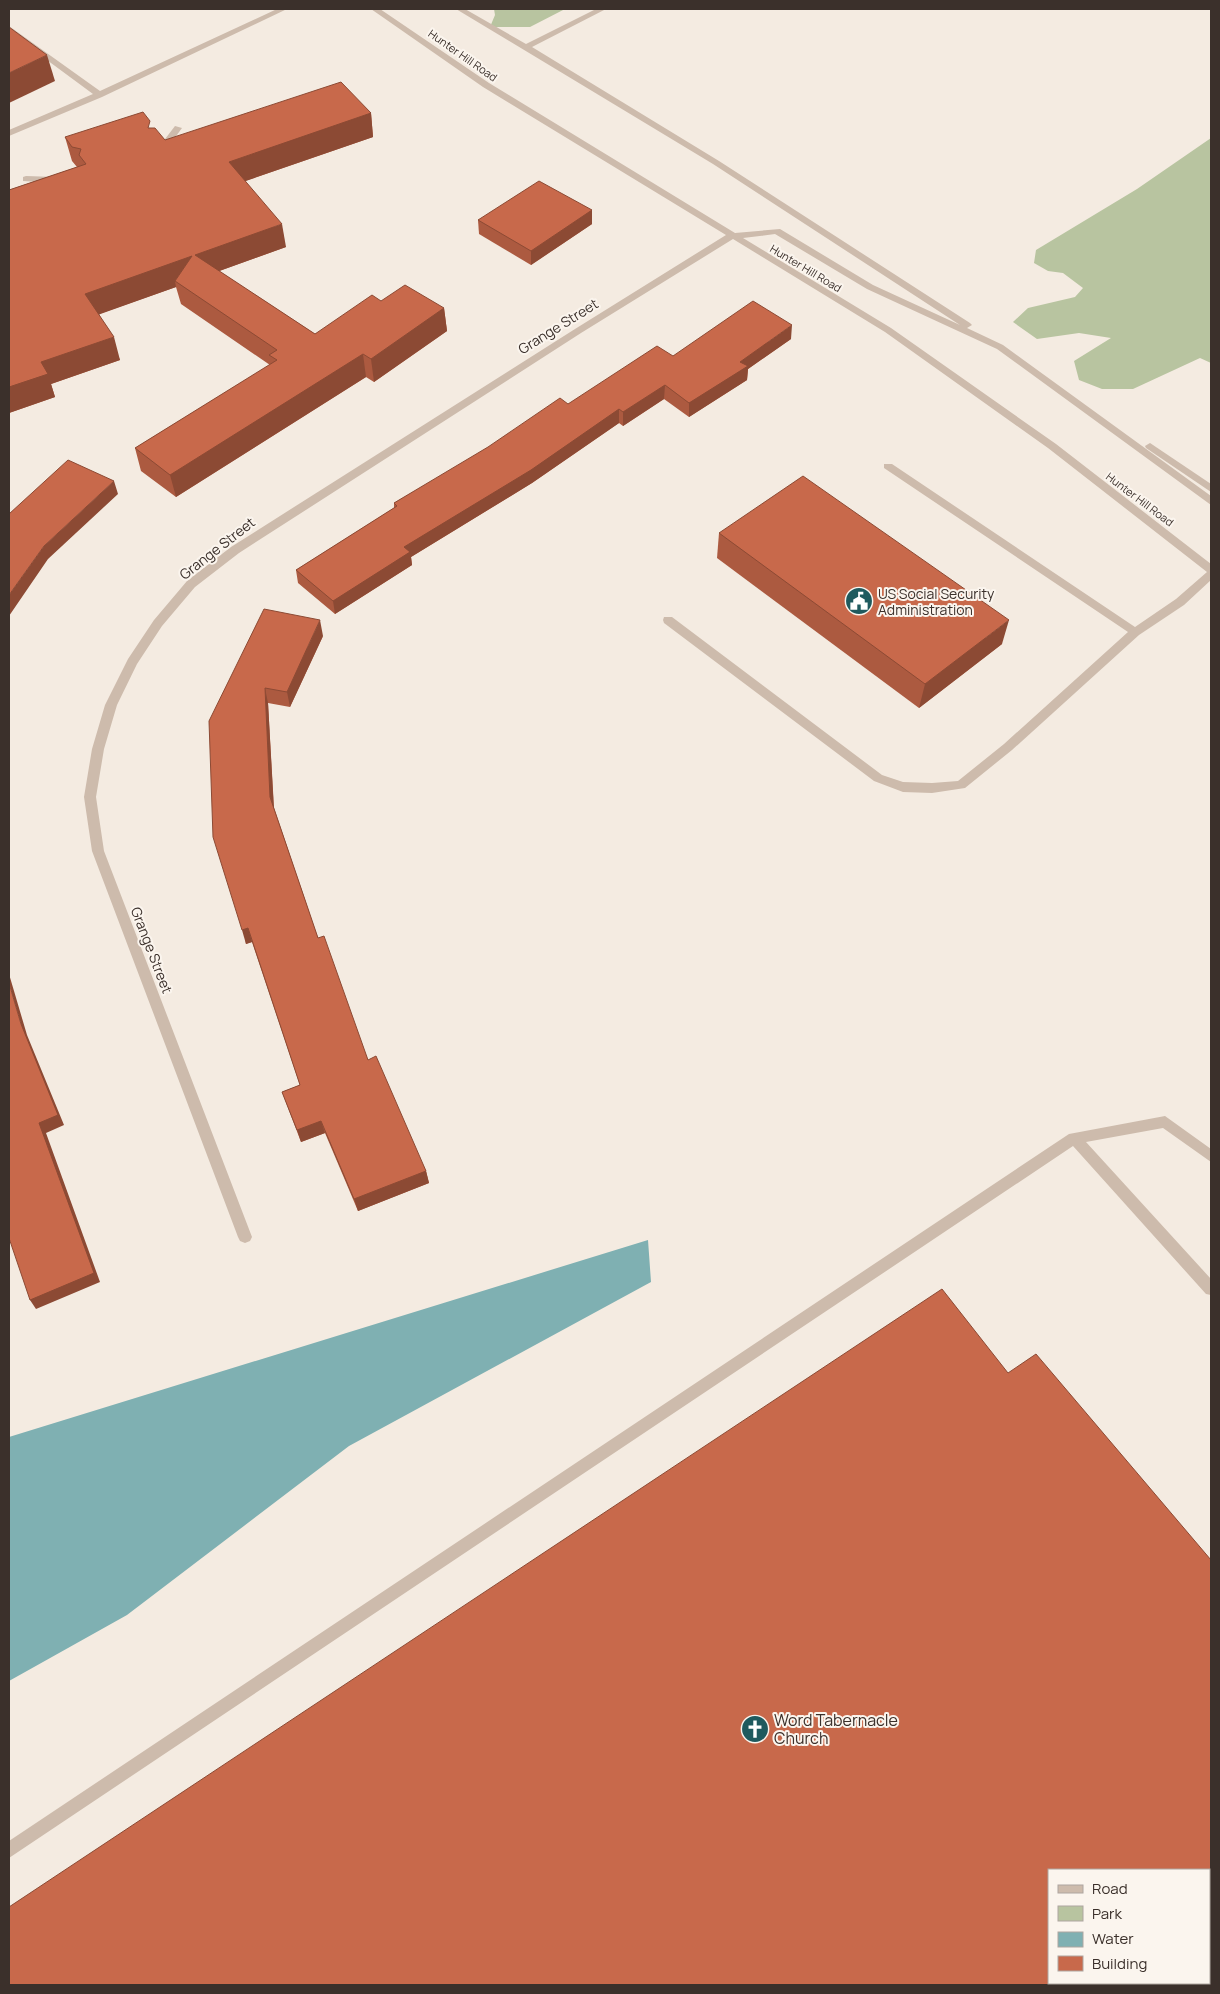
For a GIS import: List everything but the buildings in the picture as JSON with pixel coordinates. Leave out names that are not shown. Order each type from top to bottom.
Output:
[{"type":"street","points":[[9,133],[99,95],[283,9]]},
{"type":"street","name":"Hunter Hill Road","points":[[375,9],[486,85],[888,330],[1052,446],[1211,568]]},
{"type":"street","points":[[460,9],[526,47],[839,240],[1185,469],[1211,489]]},
{"type":"street","points":[[526,47],[602,9]]},
{"type":"street","points":[[9,28],[99,95]]},
{"type":"street","points":[[158,148],[165,145],[178,128]]},
{"type":"street","points":[[26,179],[62,180]]},
{"type":"street","points":[[732,236],[777,231],[870,287],[1000,347],[1211,501]]},
{"type":"street","name":"Grange Street","points":[[245,1237],[98,851],[90,797],[98,749],[111,705],[132,662],[158,623],[191,584],[235,550],[578,331],[732,236]]},
{"type":"street","points":[[888,466],[1135,632]]},
{"type":"street","points":[[668,620],[878,778],[903,787],[932,788],[962,784],[1008,747],[1135,632],[1180,602],[1211,574]]},
{"type":"street","points":[[9,1850],[1074,1138],[1165,1122],[1211,1156]]},
{"type":"street","points":[[1074,1138],[1211,1289]]},
{"type":"green space","points":[[494,9],[565,9],[530,27],[490,27],[495,15]]},
{"type":"green space","points":[[1211,138],[1211,363],[1200,358],[1133,389],[1102,389],[1079,380],[1074,361],[1111,338],[1079,333],[1037,339],[1013,322],[1028,308],[1075,297],[1083,288],[1063,273],[1048,271],[1034,263],[1036,250],[1137,189]]},
{"type":"water","points":[[648,1240],[651,1282],[349,1446],[127,1615],[9,1681],[9,1437]]},
{"type":"place","name":"US Social Security Administration","points":[[859,601]]},
{"type":"place","name":"Word Tabernacle Church","points":[[755,1729]]}]
